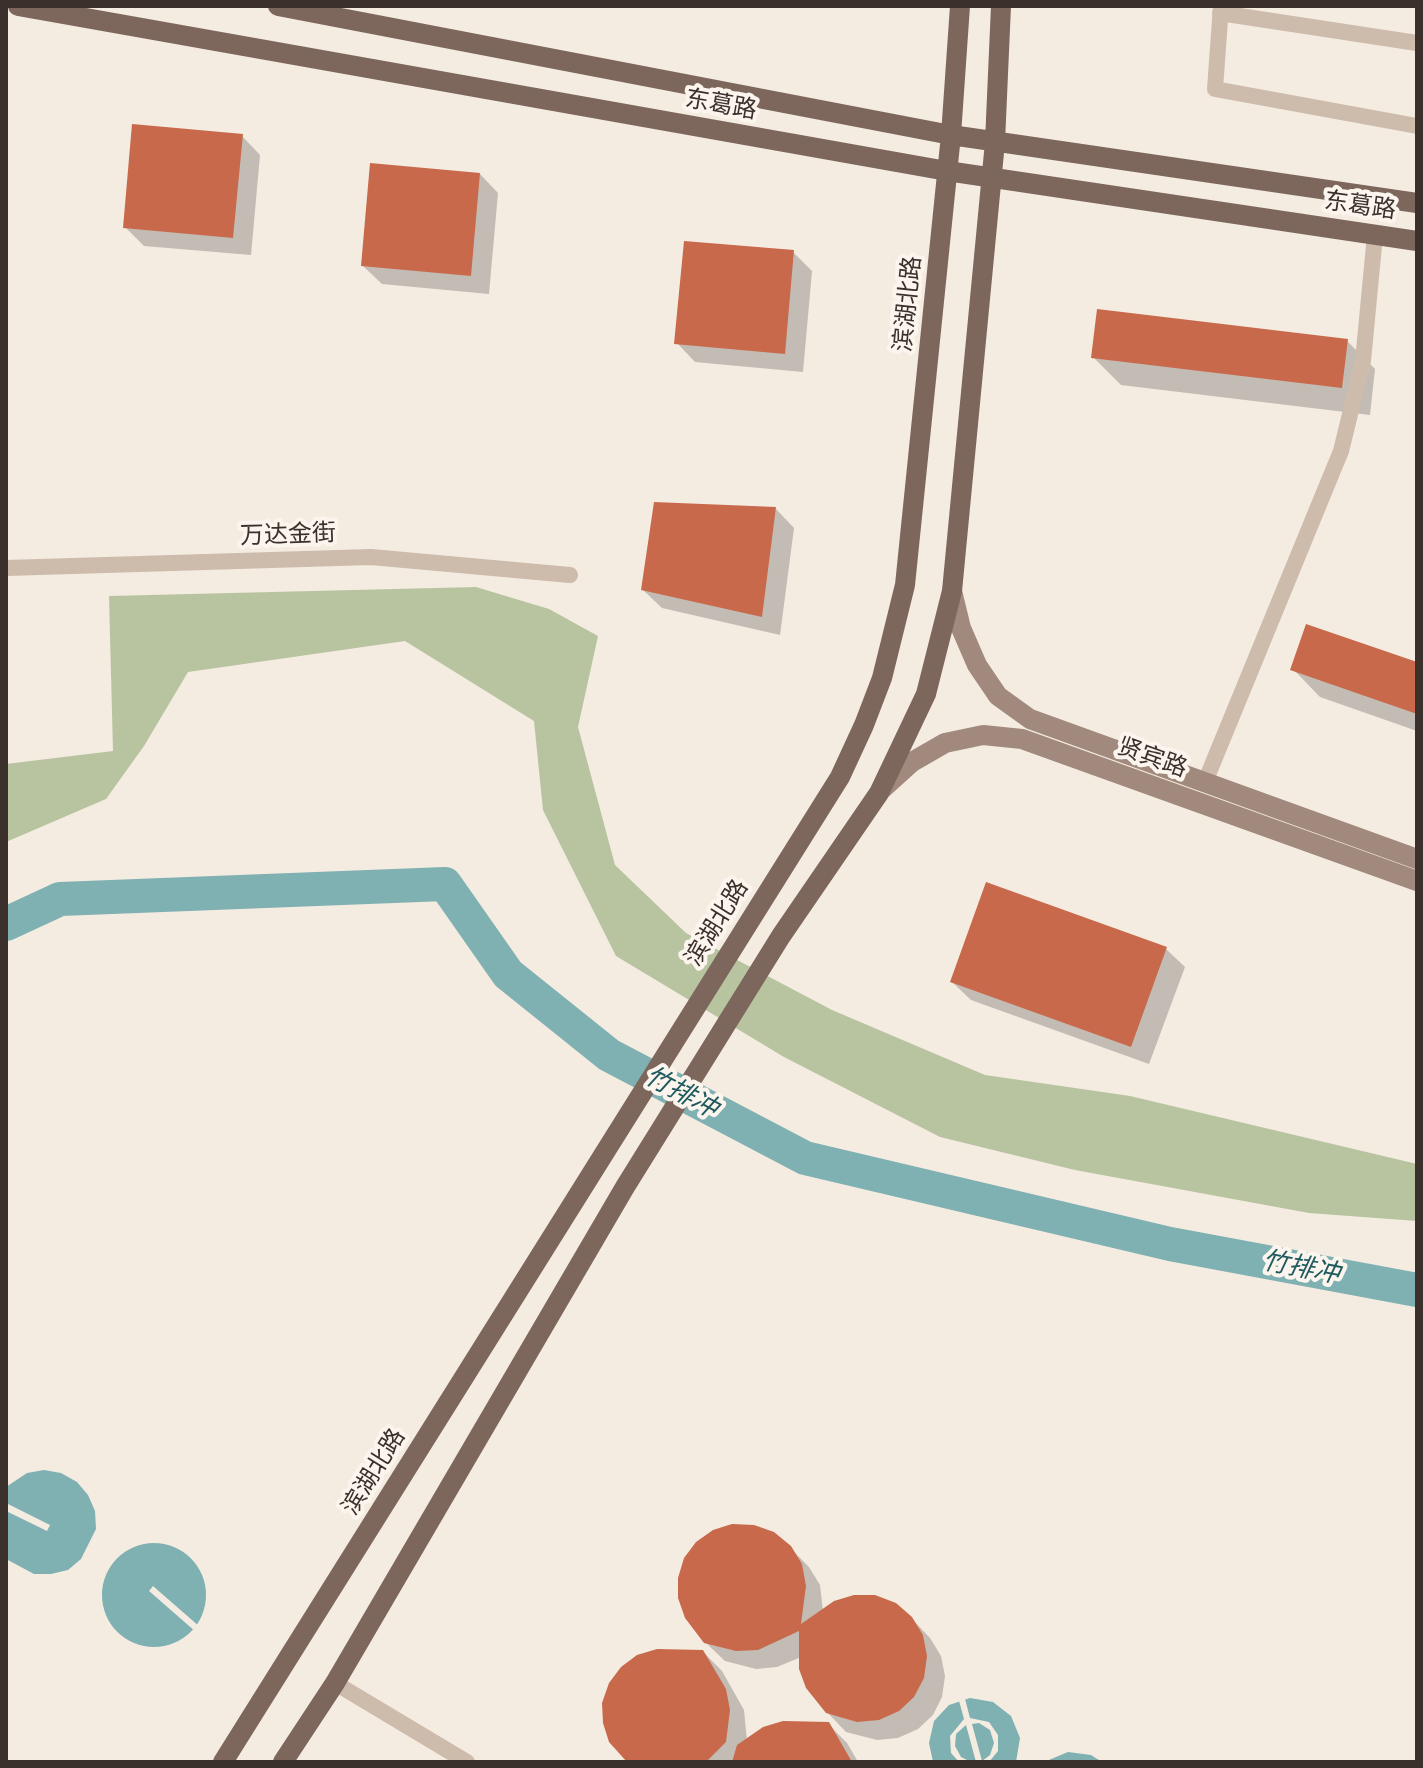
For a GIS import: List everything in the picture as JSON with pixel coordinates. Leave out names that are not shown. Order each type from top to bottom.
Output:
[{"type":"main road","name":"东葛路","points":[[18,6],[947,171],[1417,241]]},
{"type":"main road","name":"东葛路","points":[[278,6],[951,135],[1417,203]]},
{"type":"main road","name":"滨湖北路","points":[[223,1762],[840,777],[882,678],[905,585],[951,135],[960,6]]},
{"type":"main road","points":[[283,1762],[335,1683],[625,1187],[781,936],[879,793],[926,694],[952,591],[995,142],[1001,6]]},
{"type":"main road","name":"贤宾路","points":[[952,591],[961,628],[977,665],[998,696],[1030,719],[1417,859]]},
{"type":"main road","name":"贤宾路","points":[[879,793],[912,762],[945,743],[983,735],[1022,739],[1417,881]]},
{"type":"street","points":[[1417,43],[1220,10],[1215,89],[1417,126]]},
{"type":"street","points":[[1205,782],[1341,451],[1363,361],[1375,235]]},
{"type":"street","name":"万达金街","points":[[6,568],[371,557],[570,575]]},
{"type":"street","points":[[335,1683],[467,1762]]},
{"type":"green space","points":[[476,587],[549,609],[598,636],[578,727],[615,865],[686,933],[832,1010],[985,1075],[1130,1096],[1417,1164],[1417,1221],[1309,1213],[1075,1170],[940,1137],[784,1057],[616,956],[543,810],[534,721],[405,641],[188,672],[144,746],[106,799],[6,842],[6,764],[113,751],[109,596]]},
{"type":"water","points":[[44,1470],[61,1473],[77,1482],[88,1495],[95,1511],[96,1529],[81,1559],[68,1570],[34,1574],[6,1559],[6,1487],[27,1473]]},
{"type":"water","points":[[154,1543],[174,1547],[191,1558],[202,1575],[206,1595],[202,1615],[191,1632],[174,1643],[154,1647],[134,1643],[117,1632],[106,1615],[102,1595],[106,1575],[117,1558],[134,1547]]},
{"type":"water","points":[[970,1698],[993,1702],[1011,1716],[1020,1738],[1016,1762],[933,1762],[929,1743],[934,1721],[949,1705]]},
{"type":"water","points":[[1068,1752],[1091,1755],[1102,1762],[1044,1762]]},
{"type":"pier","points":[[6,1503],[50,1525],[47,1531],[6,1511]]},
{"type":"pier","points":[[153,1586],[200,1627],[196,1632],[149,1591]]},
{"type":"pier","points":[[964,1695],[970,1718],[989,1722],[998,1735],[998,1751],[989,1762],[976,1762],[966,1725],[956,1734],[955,1746],[961,1757],[971,1762],[959,1762],[951,1753],[950,1736],[964,1719],[958,1697]],"holes":[[[979,1723],[990,1730],[994,1743],[990,1755],[982,1761],[972,1724]]]},
{"type":"building","points":[[132,124],[243,134],[233,238],[123,228]]},
{"type":"building","points":[[370,163],[480,173],[471,276],[361,266]]},
{"type":"building","points":[[684,241],[794,250],[785,354],[674,344]]},
{"type":"building","points":[[1097,309],[1348,339],[1342,388],[1091,358]]},
{"type":"building","points":[[654,502],[776,507],[762,617],[641,590]]},
{"type":"building","points":[[1306,624],[1417,662],[1417,714],[1290,670]]},
{"type":"building","points":[[986,882],[1167,947],[1131,1047],[950,982]]},
{"type":"building","points":[[732,1524],[754,1525],[774,1532],[791,1546],[802,1564],[806,1586],[801,1624],[834,1601],[854,1595],[875,1595],[896,1603],[912,1617],[923,1635],[927,1656],[924,1678],[914,1697],[899,1711],[879,1720],[857,1722],[826,1713],[806,1688],[799,1669],[799,1631],[758,1650],[736,1651],[704,1643],[685,1618],[678,1598],[678,1578],[684,1558],[696,1542],[713,1530]]},
{"type":"building","points":[[657,1649],[703,1650],[726,1689],[730,1710],[726,1742],[706,1762],[627,1762],[609,1742],[603,1723],[602,1703],[609,1683],[621,1667],[637,1655]]},
{"type":"building","points":[[783,1721],[829,1722],[852,1762],[732,1762],[737,1745],[763,1727]]},
{"type":"waterway","name":"竹排冲","points":[[6,924],[60,899],[445,884],[508,974],[609,1055],[805,1158],[1170,1244],[1417,1290]]}]
